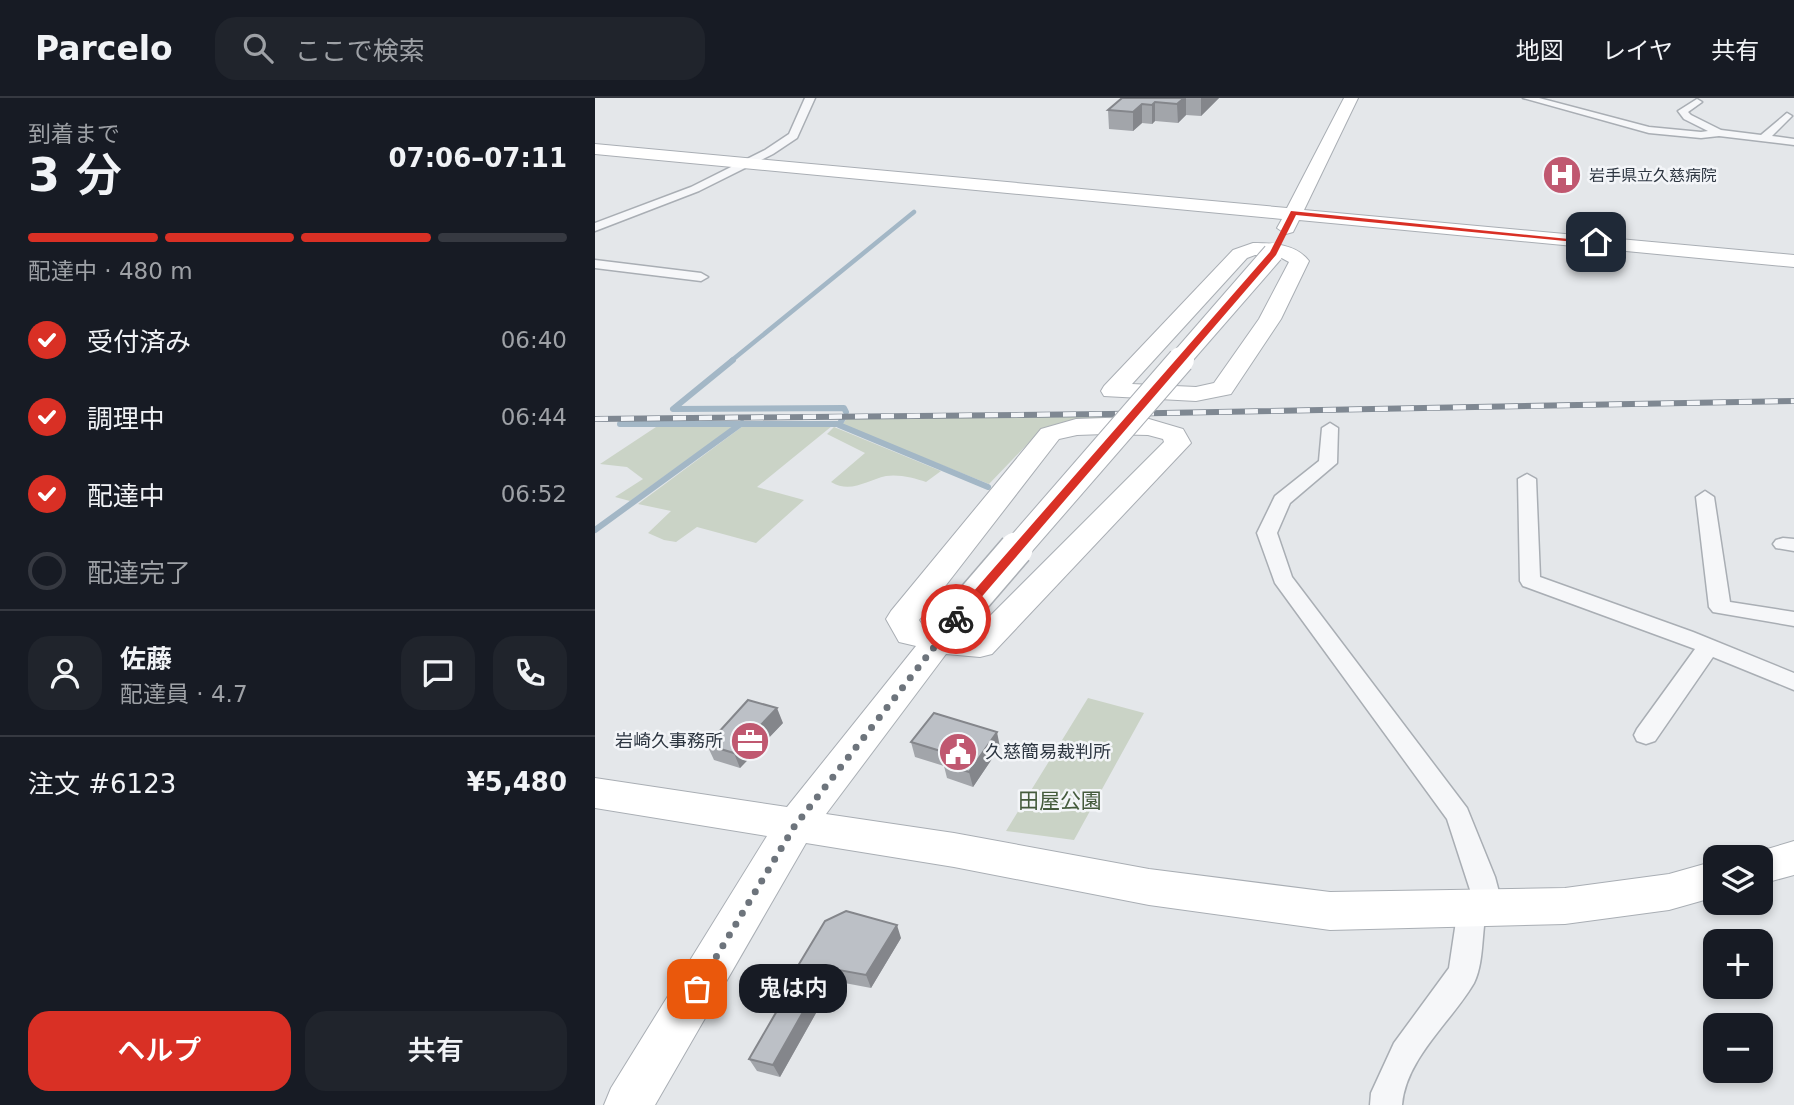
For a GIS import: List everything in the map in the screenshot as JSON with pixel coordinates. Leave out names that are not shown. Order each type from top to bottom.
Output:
[{"type":"street","points":[[595,227],[695,189],[769,152],[793,136],[804,116],[805,104],[810,98]]},
{"type":"street","points":[[628,1105],[794,827],[943,634],[1274,252],[1351,98]]},
{"type":"street","points":[[1528,98],[1649,131],[1701,135],[1719,133],[1794,142]]},
{"type":"street","points":[[1697,102],[1683,111],[1687,117],[1719,133]]},
{"type":"street","points":[[1764,138],[1787,116]]},
{"type":"street","points":[[595,149],[1794,261]]},
{"type":"street","points":[[1253,249],[1274,252],[1294,255],[1299,261],[1270,319],[1222,389],[1196,394],[1113,391],[1240,254],[1253,249]]},
{"type":"street","points":[[595,264],[701,277]]},
{"type":"street","points":[[1105,426],[1149,427],[1174,434],[1178,443],[980,646],[943,634],[911,634],[902,619],[1050,434],[1076,427],[1105,426]]},
{"type":"street","points":[[1330,428],[1328,463],[1282,500],[1267,533],[1282,578],[1458,815],[1481,877],[1481,907],[1463,973],[1405,1054],[1387,1093],[1386,1105]]},
{"type":"street","points":[[1527,479],[1530,581],[1794,682]]},
{"type":"street","points":[[1705,497],[1720,607],[1794,619]]},
{"type":"street","points":[[1646,735],[1708,647]]},
{"type":"street","points":[[595,793],[794,827],[954,850],[1149,887],[1330,911],[1565,906],[1669,892],[1703,882]]},
{"type":"street","points":[[1773,864],[1794,858]]},
{"type":"green space","points":[[1105,416],[1099,421],[1039,432],[989,484],[842,425],[847,418]]},
{"type":"green space","points":[[734,426],[630,501],[615,497],[643,479],[627,467],[600,464],[656,427]]},
{"type":"green space","points":[[743,426],[832,426],[757,487],[804,500],[756,543],[697,527],[676,542],[648,533],[671,511],[638,504]]},
{"type":"green space","points":[[834,427],[941,471],[926,482],[891,476],[859,485],[838,485],[831,482],[865,453],[827,434]]},
{"type":"green space","name":"田屋公園","points":[[1088,698],[1144,713],[1074,840],[1006,831]]},
{"type":"building","points":[[1122,98],[1184,98],[1177,104],[1142,104],[1133,112],[1108,110]]},
{"type":"building","points":[[748,700],[777,708],[734,753],[707,745]]},
{"type":"building","points":[[934,713],[997,732],[969,772],[943,763],[947,753],[911,742]]},
{"type":"building","points":[[846,911],[897,925],[866,975],[828,968],[773,1065],[749,1059],[792,985],[787,984],[825,921]]},
{"type":"waterway","points":[[731,361],[914,212],[912,214]]},
{"type":"waterway","points":[[733,360],[673,409],[844,408],[846,412]]},
{"type":"waterway","points":[[843,418],[839,425],[988,487]]},
{"type":"waterway","points":[[620,424],[741,424]]},
{"type":"waterway","points":[[595,530],[741,424]]},
{"type":"waterway","points":[[741,424],[839,424]]},
{"type":"railway","points":[[595,419],[1109,414],[1794,401]]},
{"type":"way so far","points":[[697,989],[794,827],[956,619]]},
{"type":"place","name":"岩手県立久慈病院","points":[[1562,175]]},
{"type":"place","name":"岩崎久事務所","points":[[750,741]]},
{"type":"place","name":"久慈簡易裁判所","points":[[958,752]]},
{"type":"place","name":"鬼は内","points":[[697,989]]},
{"type":"route","points":[[956,619],[1276,250],[1294,213],[1596,242]]}]
